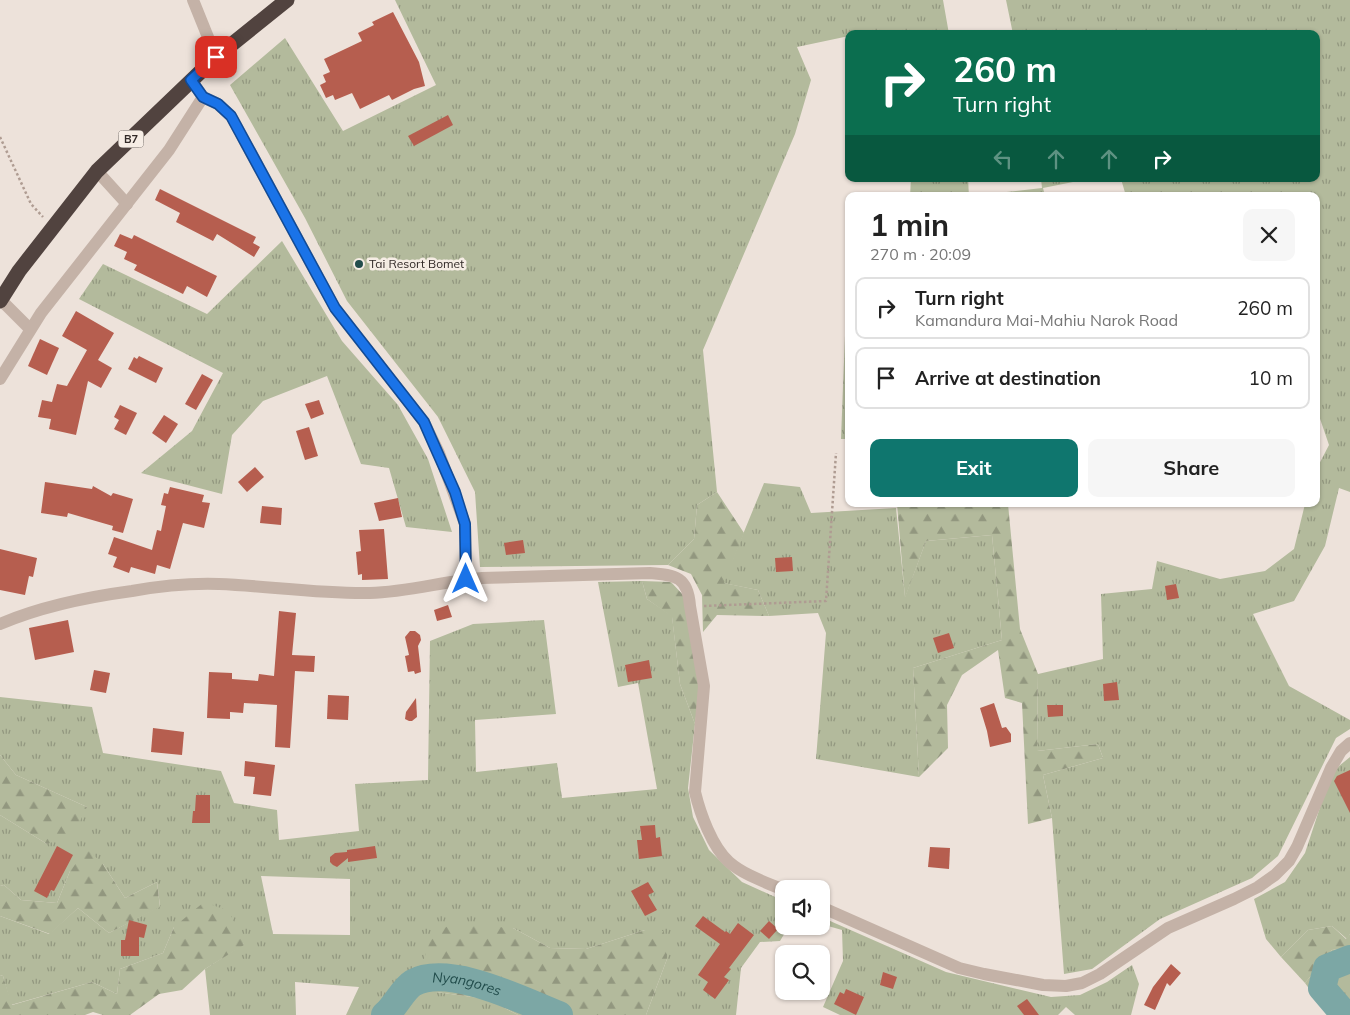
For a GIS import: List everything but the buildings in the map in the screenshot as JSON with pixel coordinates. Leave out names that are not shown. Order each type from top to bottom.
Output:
[{"type":"highway","name":"B7","points":[[0,300],[19,271],[97,171],[216,57],[287,0]]},
{"type":"street","points":[[193,0],[216,57]]},
{"type":"street","points":[[191,80],[203,97],[218,104],[231,116],[335,308],[424,422],[439,453],[465,524],[466,579]]},
{"type":"street","points":[[0,379],[30,329],[169,150],[203,97]]},
{"type":"street","points":[[97,171],[127,204]]},
{"type":"street","points":[[0,300],[30,329]]},
{"type":"street","points":[[0,624],[25,613],[95,596],[164,586],[216,584],[325,592],[370,593],[408,590],[466,579],[662,574],[676,576],[686,586],[689,593],[704,686],[695,792],[698,803],[711,835],[727,860],[740,870],[775,886]]},
{"type":"street","points":[[830,911],[959,968],[1043,985],[1066,986],[1082,983],[1100,974],[1168,928],[1234,899],[1258,887],[1274,875],[1289,861],[1297,847],[1331,768],[1341,751],[1350,743]]},
{"type":"path","points":[[0,137],[31,204],[54,226]]},
{"type":"path","points":[[690,606],[826,600],[836,453]]},
{"type":"green space","points":[[395,0],[943,0],[948,30],[845,30],[845,37],[797,47],[811,80],[795,134],[703,350],[717,492],[697,505],[694,539],[668,565],[480,567],[475,492],[438,417],[347,301],[305,218],[230,85],[285,38],[343,131],[436,85]]},
{"type":"green space","points":[[1006,0],[1350,0],[1350,492],[1339,488],[1325,546],[1294,601],[1253,614],[1289,686],[1350,720],[1350,729],[1336,738],[1278,856],[1252,878],[1160,919],[1092,969],[1064,974],[1052,818],[1043,775],[1103,758],[1098,744],[1037,751],[1038,674],[1103,659],[1101,594],[1152,589],[1157,561],[1220,579],[1265,571],[1294,549],[1304,507],[1320,507],[1320,462],[1329,445],[1320,419],[1320,192],[1125,192],[1122,182],[1320,182],[1320,30],[1012,30]]},
{"type":"green space","points":[[911,182],[968,182],[969,192],[910,192]]},
{"type":"green space","points":[[1041,182],[1073,182],[1043,188],[1044,192],[1006,192],[1042,188]]},
{"type":"green space","points":[[282,241],[342,341],[398,405],[428,459],[452,532],[406,527],[389,468],[361,464],[327,376],[263,401],[232,435],[222,494],[141,473],[192,431],[223,373],[79,299],[103,264],[207,314]]},
{"type":"green space","points":[[845,336],[845,439],[841,439]]},
{"type":"green space","points":[[764,483],[800,487],[811,513],[896,508],[905,597],[926,541],[992,535],[1002,640],[913,668],[919,777],[816,759],[826,633],[818,613],[769,616],[758,590],[723,583]]},
{"type":"green space","points":[[717,492],[744,533],[724,583],[758,590],[769,616],[717,615],[703,632],[702,595],[691,574],[668,565],[694,539],[697,505]]},
{"type":"green space","points":[[897,507],[1008,507],[1020,629],[1038,674],[1037,751],[1098,744],[1103,758],[1043,775],[1052,818],[1028,824],[1022,703],[1005,698],[998,650],[962,675],[947,705],[948,748],[919,777],[913,668],[1002,640],[992,535],[926,541],[905,598]]},
{"type":"green space","points":[[642,581],[647,599],[672,616],[680,684],[695,724],[688,788],[693,817],[709,850],[742,882],[775,897],[775,935],[784,935],[780,941],[760,942],[741,968],[736,1015],[646,1015],[667,959],[645,930],[586,949],[550,948],[513,928],[436,992],[487,999],[518,1015],[346,1015],[359,987],[295,982],[296,1015],[210,1015],[205,969],[244,944],[174,927],[163,953],[120,969],[117,994],[92,982],[11,1005],[3,976],[0,975],[0,916],[49,934],[78,908],[109,933],[160,906],[157,882],[125,898],[103,864],[70,871],[57,903],[21,900],[4,885],[0,886],[0,815],[47,844],[87,807],[16,775],[0,755],[0,697],[92,707],[103,753],[221,771],[234,803],[277,810],[279,840],[359,831],[355,784],[428,780],[430,641],[473,624],[544,620],[556,714],[475,720],[476,772],[557,763],[562,798],[657,789],[638,683],[618,687],[598,582]],"holes":[[[261,876],[350,879],[350,935],[273,934]]]},
{"type":"green space","points":[[642,581],[671,582],[684,596],[700,685],[695,724],[680,684],[672,617],[647,599]]},
{"type":"green space","points":[[0,755],[16,775],[87,807],[73,835],[47,844],[0,815]]},
{"type":"green space","points":[[1350,757],[1350,934],[1347,939],[1332,926],[1308,930],[1281,957],[1266,939],[1254,899],[1285,882],[1305,853],[1329,780],[1339,766]]},
{"type":"green space","points":[[87,849],[103,864],[125,898],[157,882],[160,907],[109,933],[78,908],[50,934],[0,916],[0,886],[4,885],[21,900],[57,903],[70,871]]},
{"type":"green space","points":[[204,902],[229,911],[244,945],[205,969],[182,990],[159,994],[130,1015],[103,1015],[93,1012],[85,1015],[0,1015],[0,975],[3,976],[12,1005],[92,982],[117,994],[120,969],[163,953],[174,927]]},
{"type":"green space","points":[[830,921],[946,972],[1051,997],[1080,995],[1107,982],[1132,965],[1139,984],[1131,1015],[1075,1015],[1066,1007],[1058,1015],[840,1015],[823,1007],[826,1000],[830,1000],[830,991],[843,961],[842,930],[830,927]]},
{"type":"green space","points":[[452,924],[513,928],[550,948],[586,949],[645,930],[663,931],[667,959],[646,1015],[518,1015],[487,999],[436,992],[421,969],[432,934]]},
{"type":"green space","points":[[1332,926],[1346,939],[1350,934],[1350,947],[1332,950],[1305,983],[1281,957],[1308,930]]},
{"type":"green space","points":[[1350,947],[1350,1015],[1328,1015],[1305,983],[1332,950]]},
{"type":"waterway","name":"Nyangores","points":[[1345,1015],[1322,988],[1327,968],[1350,959]]},
{"type":"waterway","name":"Nyangores","points":[[385,1015],[406,989],[413,983],[428,978],[446,978],[486,986],[559,1015]]},
{"type":"place","name":"Tai Resort Bomet","points":[[359,264]]},
{"type":"route","points":[[216,57],[191,80],[203,97],[218,104],[231,116],[335,308],[386,376],[424,422],[455,492],[465,524],[466,579]]}]
